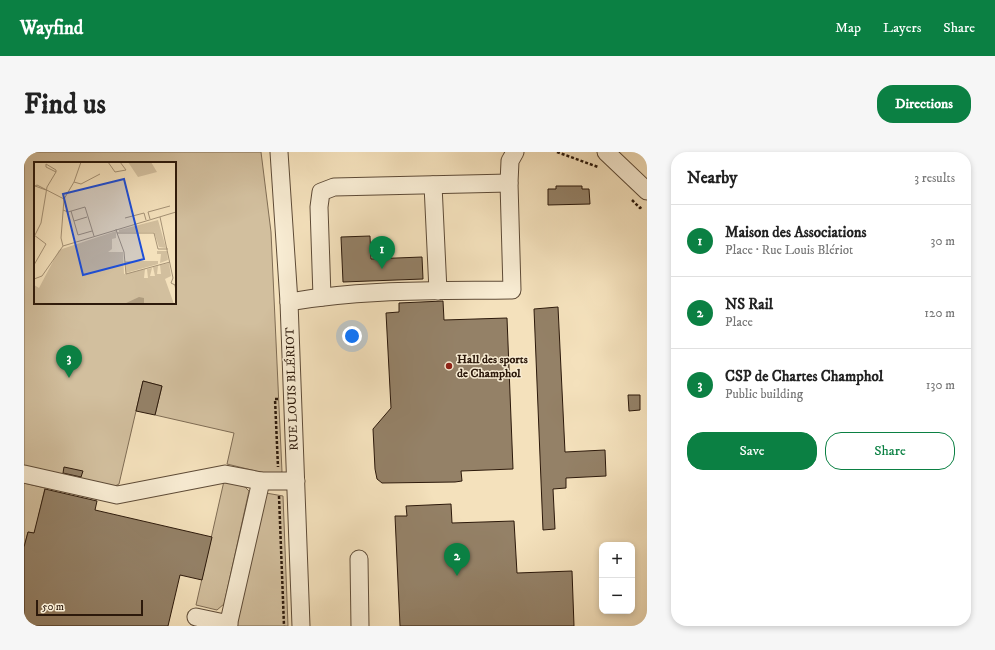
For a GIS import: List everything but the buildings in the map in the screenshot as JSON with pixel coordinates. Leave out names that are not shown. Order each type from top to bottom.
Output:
[{"type":"street","name":"RUE LOUIS BLÉRIOT","points":[[279,152],[289,302],[301,626]]},
{"type":"street","points":[[289,302],[322,297],[438,291],[512,290],[509,183],[510,161],[516,152]]},
{"type":"street","points":[[608,152],[647,191]]},
{"type":"street","points":[[322,297],[319,207],[321,192],[334,187],[509,183]]},
{"type":"street","points":[[433,185],[438,291]]},
{"type":"street","points":[[24,474],[117,495],[225,474],[261,480],[296,481]]},
{"type":"street","points":[[196,617],[228,625],[261,480]]},
{"type":"street","points":[[359,560],[360,626]]},
{"type":"path","points":[[557,152],[598,167],[603,172]]},
{"type":"path","points":[[629,197],[640,208],[647,204]]},
{"type":"shaded area","points":[[24,152],[261,152],[271,232],[282,472],[272,475],[227,464],[234,433],[155,415],[162,386],[143,381],[119,484],[113,487],[24,466]]},
{"type":"shaded area","points":[[224,481],[245,487],[249,491],[224,604],[217,610],[196,605]]},
{"type":"shaded area","points":[[24,483],[45,488],[39,514],[37,534],[28,532],[24,547]]},
{"type":"shaded area","points":[[266,493],[283,496],[288,626],[235,626]]},
{"type":"place","name":"Maison des Associations","points":[[382,269]]},
{"type":"place","name":"Hall des sports de Champhol","points":[[449,366]]},
{"type":"place","name":"CSP de Chartes Champhol","points":[[69,378]]},
{"type":"place","name":"NS Rail","points":[[457,576]]}]
